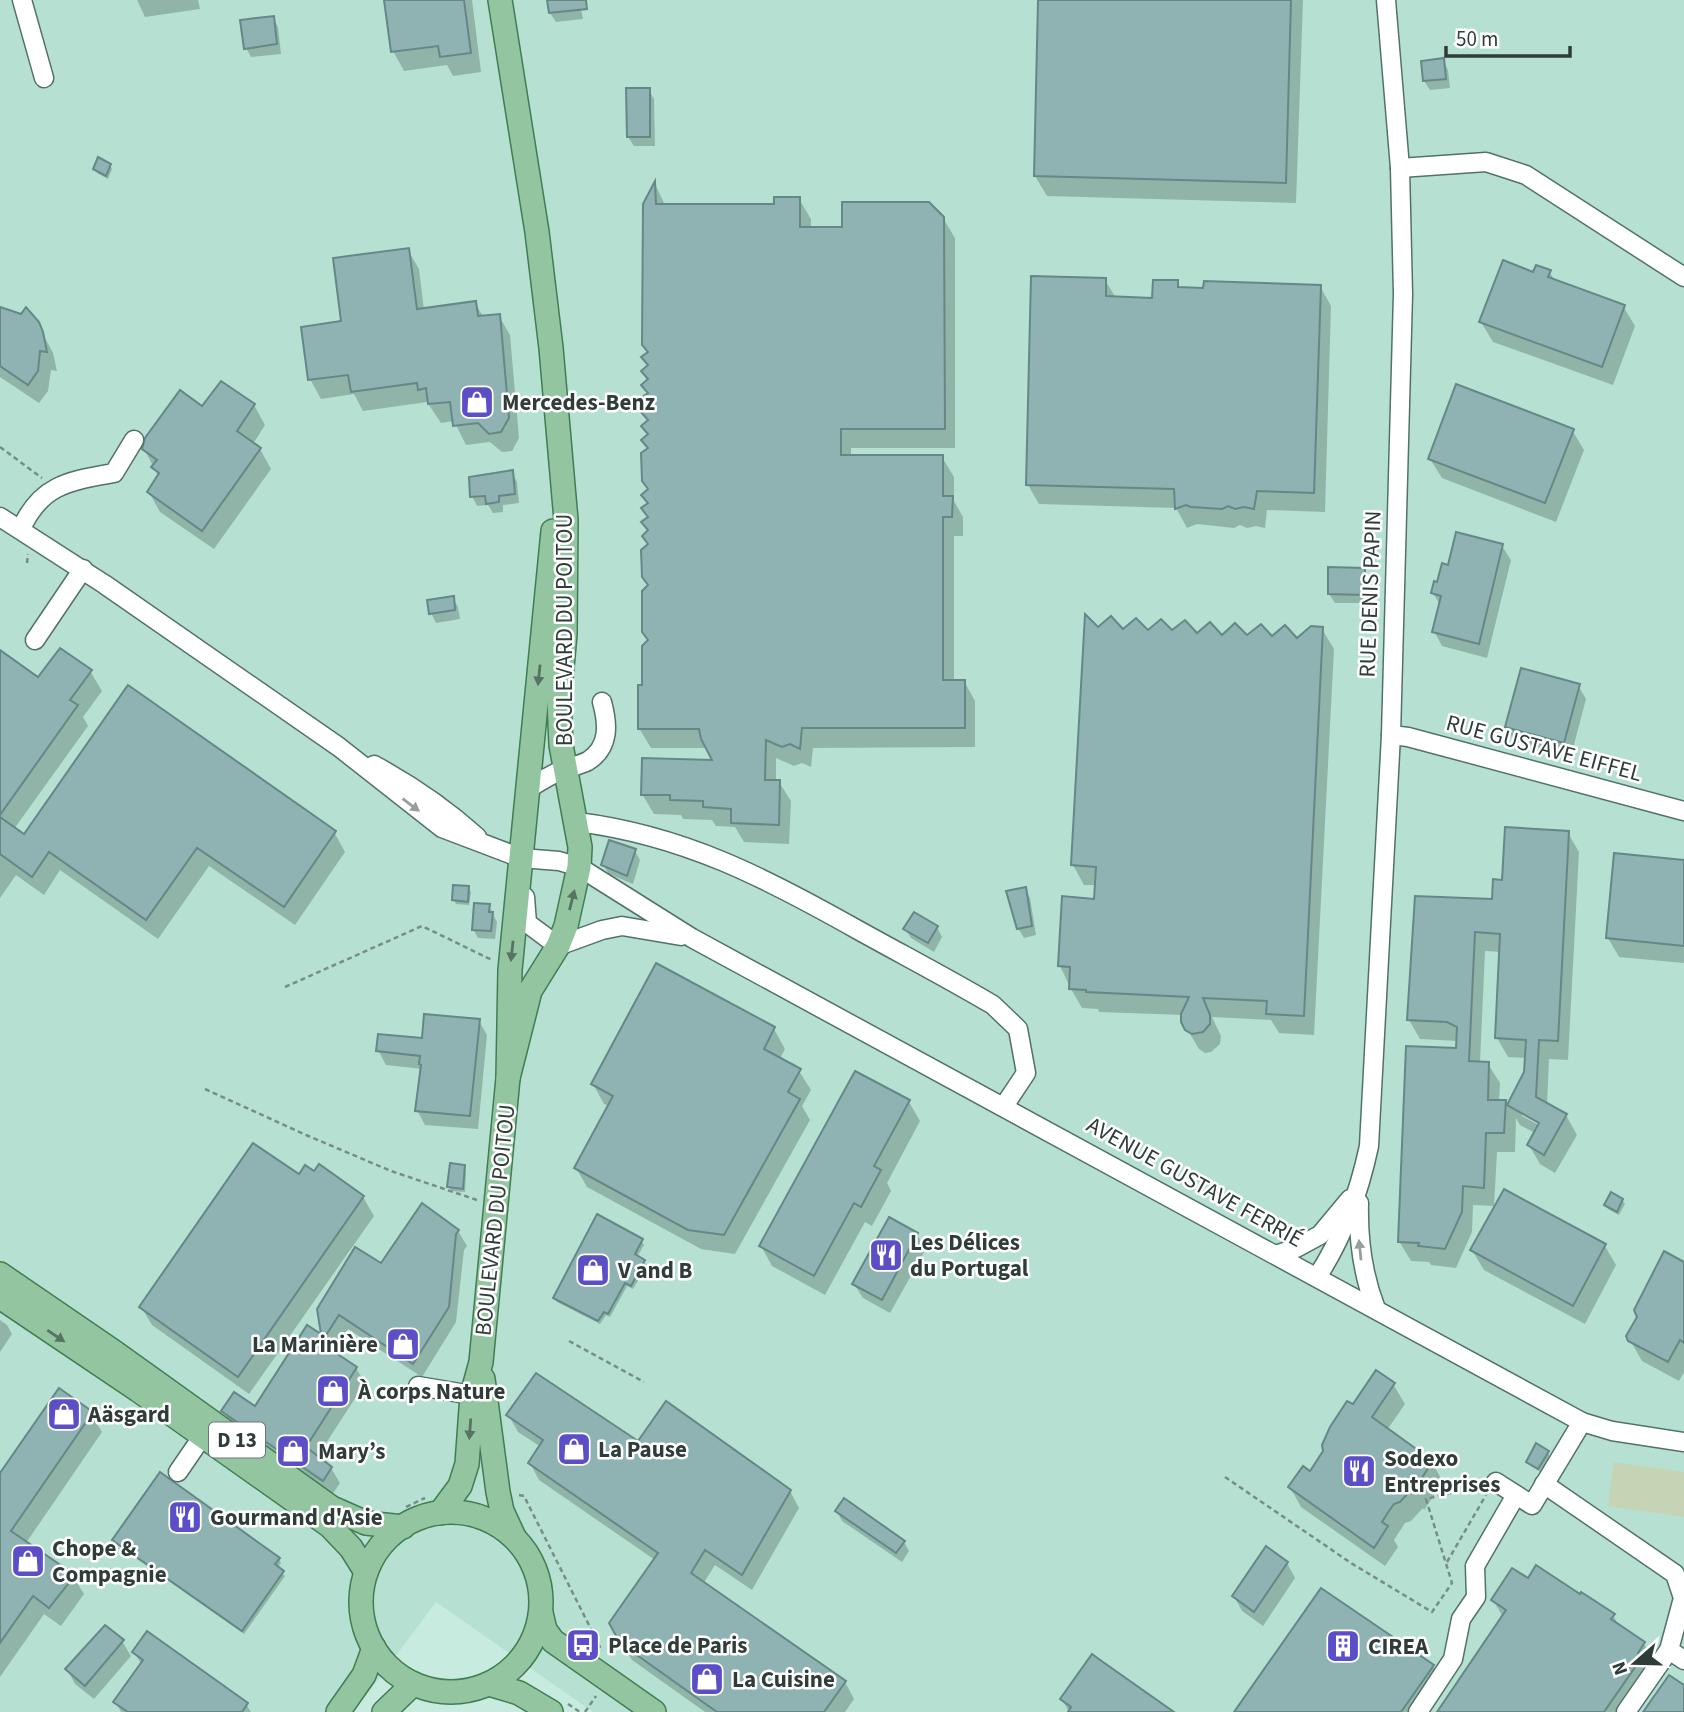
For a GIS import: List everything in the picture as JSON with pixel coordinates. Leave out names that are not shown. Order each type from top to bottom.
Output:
[{"type":"main road","name":"BOULEVARD DU POITOU","points":[[500,0],[521,125],[551,348],[566,520],[566,582],[559,700],[561,745],[577,822],[579,867],[566,926],[558,946],[530,991],[508,1078]]},
{"type":"main road","name":"BOULEVARD DU POITOU","points":[[516,0],[521,125]]},
{"type":"main road","name":"BOULEVARD DU POITOU","points":[[440,1513],[460,1486],[467,1464],[472,1395],[481,1362],[508,1078],[510,970],[560,461]]},
{"type":"main road","name":"D 13","points":[[0,1273],[332,1508],[366,1523],[403,1527]]},
{"type":"main road","name":"D 13","points":[[0,1297],[138,1390],[330,1526],[351,1548],[366,1572]]},
{"type":"main road","name":"BOULEVARD DU POITOU","points":[[481,1362],[498,1492],[502,1511],[515,1538]]},
{"type":"main road","points":[[541,1613],[532,1642],[514,1667],[489,1684],[464,1692],[438,1691],[413,1684],[391,1669],[374,1648],[364,1624],[362,1598],[366,1572],[377,1550],[403,1527],[421,1517],[440,1513],[467,1513],[493,1522],[515,1538],[531,1560],[540,1586],[545,1630],[553,1641],[654,1712]]},
{"type":"main road","points":[[338,1712],[363,1675],[374,1648]]},
{"type":"main road","points":[[384,1712],[413,1684]]},
{"type":"main road","points":[[489,1684],[519,1693],[551,1712]]},
{"type":"street","points":[[22,0],[44,78]]},
{"type":"street","name":"RUE DENIS PAPIN","points":[[1376,1308],[1361,1262],[1358,1235],[1360,1189],[1369,1146],[1391,735],[1403,294],[1400,168],[1386,0]]},
{"type":"street","points":[[1400,168],[1486,162],[1526,175],[1684,277]]},
{"type":"street","points":[[20,529],[26,517],[50,492],[69,481],[114,473],[134,440]]},
{"type":"street","points":[[0,517],[82,569],[35,640]]},
{"type":"street","name":"AVENUE GUSTAVE FERRIÉ","points":[[82,569],[339,747],[399,779],[453,815],[485,844],[521,867],[559,860],[579,867],[692,938],[1582,1422],[1612,1431],[1684,1442]]},
{"type":"street","points":[[528,789],[565,769],[587,762],[600,751],[606,738],[607,723],[602,702]]},
{"type":"street","name":"RUE GUSTAVE EIFFEL","points":[[1391,735],[1408,737],[1684,811]]},
{"type":"street","points":[[577,822],[612,826],[689,847],[774,883],[993,1005],[1018,1029],[1026,1073],[1004,1106]]},
{"type":"street","points":[[521,867],[527,923],[558,946]]},
{"type":"street","name":"AVENUE GUSTAVE FERRIÉ","points":[[558,946],[602,930],[622,926],[692,938]]},
{"type":"street","name":"RUE DENIS PAPIN","points":[[1276,1255],[1297,1248],[1320,1235],[1360,1189]]},
{"type":"street","name":"RUE DENIS PAPIN","points":[[1317,1277],[1331,1256],[1360,1189]]},
{"type":"street","points":[[418,1386],[472,1395]]},
{"type":"street","points":[[1494,1483],[1532,1505],[1582,1422]]},
{"type":"street","points":[[178,1472],[202,1437]]},
{"type":"street","points":[[1544,1484],[1675,1574],[1683,1598],[1669,1650],[1626,1712]]},
{"type":"street","points":[[1418,1712],[1453,1659],[1461,1619],[1476,1597],[1475,1566],[1517,1495]]},
{"type":"street","points":[[1669,1650],[1684,1660]]},
{"type":"path","points":[[285,987],[422,926],[510,970]]},
{"type":"path","points":[[205,1089],[391,1171],[474,1199],[496,1210]]},
{"type":"path","points":[[569,1341],[645,1382]]},
{"type":"path","points":[[1225,1477],[1351,1563],[1432,1612],[1452,1583],[1426,1499],[1494,1483]]},
{"type":"path","points":[[1446,1563],[1494,1483]]},
{"type":"path","points":[[515,1494],[524,1496],[606,1658]]},
{"type":"shaded area","points":[[0,0],[1684,0],[1684,1712],[593,1712],[436,1602],[354,1712],[0,1712]]},
{"type":"shaded area","points":[[1614,1462],[1684,1472],[1684,1517],[1608,1506]]},
{"type":"building","points":[[384,0],[464,0],[471,53],[440,57],[438,46],[391,52]]},
{"type":"building","points":[[547,0],[586,0],[587,9],[549,13]]},
{"type":"building","points":[[1038,0],[1291,0],[1286,183],[1034,176]]},
{"type":"building","points":[[274,16],[277,44],[244,49],[240,20]]},
{"type":"building","points":[[1444,58],[1446,79],[1423,81],[1421,61]]},
{"type":"building","points":[[626,88],[650,88],[650,137],[627,137]]},
{"type":"building","points":[[98,157],[111,164],[106,176],[93,169]]},
{"type":"building","points":[[655,181],[656,204],[774,204],[774,197],[800,197],[800,227],[842,227],[842,202],[929,202],[944,217],[945,429],[841,429],[841,455],[943,455],[943,496],[953,496],[952,517],[943,517],[943,680],[965,680],[965,728],[802,728],[800,749],[790,744],[782,747],[766,740],[765,780],[780,780],[779,825],[731,823],[731,809],[703,807],[703,801],[670,800],[670,795],[641,795],[642,758],[712,760],[699,729],[638,729],[638,685],[642,685],[642,646],[648,640],[642,632],[642,591],[648,585],[642,577],[641,550],[648,544],[642,536],[648,530],[641,522],[648,517],[641,508],[648,503],[641,495],[648,489],[642,481],[641,453],[648,448],[641,440],[648,434],[641,426],[648,420],[641,412],[648,406],[641,398],[648,393],[641,385],[648,379],[641,371],[648,365],[641,357],[648,352],[642,345],[643,204]]},
{"type":"building","points":[[409,248],[417,309],[476,301],[478,316],[500,314],[509,418],[501,432],[489,434],[478,423],[453,426],[450,402],[428,404],[426,388],[418,390],[417,383],[351,392],[348,375],[308,380],[301,327],[341,321],[333,258]]},
{"type":"building","points":[[1503,260],[1533,272],[1536,265],[1551,270],[1548,277],[1625,305],[1602,367],[1479,322]]},
{"type":"building","points":[[1031,276],[1106,278],[1106,296],[1152,298],[1153,280],[1178,280],[1178,287],[1203,288],[1204,281],[1321,285],[1314,493],[1257,491],[1254,509],[1186,505],[1175,509],[1174,489],[1026,485]]},
{"type":"building","points":[[0,307],[21,314],[26,307],[39,322],[43,332],[47,352],[40,351],[38,371],[28,385],[0,366]]},
{"type":"building","points":[[221,381],[255,404],[237,431],[261,448],[202,531],[147,492],[159,473],[151,467],[157,460],[142,449],[145,438],[180,390],[202,406]]},
{"type":"building","points":[[1456,384],[1574,429],[1545,503],[1428,459]]},
{"type":"building","points":[[513,470],[515,494],[499,496],[499,502],[486,504],[485,496],[470,497],[469,477]]},
{"type":"building","points":[[1456,532],[1503,544],[1479,644],[1432,632],[1441,596],[1431,593],[1442,563],[1448,565]]},
{"type":"building","points":[[1328,567],[1365,568],[1365,595],[1328,594]]},
{"type":"building","points":[[454,596],[455,610],[429,614],[427,600]]},
{"type":"building","points":[[1085,614],[1098,627],[1111,616],[1123,629],[1136,618],[1148,630],[1161,619],[1172,630],[1185,620],[1197,633],[1210,622],[1222,635],[1235,623],[1247,635],[1261,624],[1272,636],[1285,625],[1297,638],[1311,626],[1323,627],[1304,1016],[1266,1014],[1267,1001],[1203,998],[1210,1015],[1210,1024],[1203,1032],[1192,1034],[1185,1030],[1181,1022],[1181,1014],[1189,997],[1069,989],[1070,967],[1058,966],[1062,896],[1094,899],[1096,867],[1071,865]]},
{"type":"building","points":[[60,648],[92,670],[70,700],[78,705],[0,815],[0,650],[38,677]]},
{"type":"building","points":[[1521,668],[1580,684],[1564,743],[1505,727]]},
{"type":"building","points":[[128,685],[336,831],[284,907],[197,848],[146,920],[49,852],[32,877],[0,854],[0,817],[24,834]]},
{"type":"building","points":[[1505,827],[1569,831],[1558,1041],[1539,1040],[1536,1097],[1567,1114],[1544,1155],[1527,1145],[1539,1123],[1507,1105],[1524,1072],[1526,1040],[1495,1038],[1500,934],[1475,932],[1469,1061],[1489,1062],[1488,1100],[1506,1100],[1504,1133],[1486,1133],[1484,1188],[1463,1186],[1462,1212],[1445,1249],[1418,1246],[1419,1243],[1398,1242],[1406,1046],[1456,1048],[1457,1027],[1447,1022],[1407,1020],[1415,896],[1492,899],[1493,879],[1502,880]]},
{"type":"building","points":[[609,840],[636,849],[627,876],[601,865]]},
{"type":"building","points":[[1614,853],[1684,860],[1684,946],[1606,938]]},
{"type":"building","points":[[453,885],[469,886],[468,902],[452,900]]},
{"type":"building","points":[[1026,887],[1032,926],[1017,929],[1006,891]]},
{"type":"building","points":[[474,903],[490,904],[489,912],[493,912],[491,931],[472,930]]},
{"type":"building","points":[[914,912],[938,926],[928,943],[903,929]]},
{"type":"building","points":[[656,963],[775,1027],[764,1049],[801,1069],[788,1092],[800,1099],[724,1235],[688,1230],[574,1168],[613,1096],[591,1084]]},
{"type":"building","points":[[424,1014],[480,1019],[470,1116],[415,1111],[420,1056],[376,1051],[378,1034],[422,1038]]},
{"type":"building","points":[[855,1071],[910,1100],[874,1166],[881,1170],[861,1207],[854,1203],[814,1276],[759,1246]]},
{"type":"building","points":[[253,1143],[299,1174],[305,1165],[314,1171],[319,1164],[364,1196],[238,1377],[139,1307]]},
{"type":"building","points":[[450,1163],[465,1165],[463,1189],[447,1187]]},
{"type":"building","points":[[1504,1189],[1606,1244],[1573,1306],[1470,1250]]},
{"type":"building","points":[[1611,1192],[1623,1199],[1617,1212],[1604,1205]]},
{"type":"building","points":[[422,1203],[459,1230],[456,1234],[449,1307],[413,1364],[339,1315],[321,1343],[357,1367],[306,1447],[332,1467],[323,1481],[221,1411],[234,1392],[255,1406],[307,1325],[321,1334],[317,1309],[355,1247],[381,1263]]},
{"type":"building","points":[[597,1214],[643,1239],[635,1254],[645,1260],[631,1286],[625,1283],[608,1314],[604,1312],[598,1321],[553,1298]]},
{"type":"building","points":[[889,1217],[918,1233],[882,1300],[852,1284]]},
{"type":"building","points":[[1664,1251],[1684,1262],[1684,1343],[1680,1340],[1668,1362],[1628,1341],[1626,1336],[1637,1317],[1634,1310]]},
{"type":"building","points":[[1376,1370],[1395,1383],[1372,1417],[1433,1461],[1413,1491],[1394,1504],[1389,1511],[1382,1522],[1388,1526],[1374,1548],[1288,1487],[1303,1466],[1310,1471],[1323,1451],[1322,1445],[1330,1427],[1347,1401],[1353,1404]]},
{"type":"building","points":[[536,1373],[638,1441],[666,1401],[791,1490],[742,1575],[705,1550],[691,1573],[846,1681],[824,1712],[717,1712],[620,1643],[609,1623],[658,1553],[528,1463],[543,1440],[506,1415]]},
{"type":"building","points":[[59,1388],[93,1412],[11,1531],[75,1575],[49,1608],[33,1596],[0,1643],[0,1473]]},
{"type":"building","points":[[1536,1443],[1549,1451],[1538,1469],[1526,1462]]},
{"type":"building","points":[[160,1472],[280,1558],[275,1564],[284,1571],[242,1631],[112,1540]]},
{"type":"building","points":[[844,1498],[905,1541],[896,1553],[835,1511]]},
{"type":"building","points":[[1266,1546],[1288,1562],[1254,1612],[1232,1596]]},
{"type":"building","points":[[1536,1565],[1615,1614],[1611,1619],[1645,1642],[1638,1653],[1642,1657],[1604,1712],[1437,1712],[1506,1610],[1491,1600],[1512,1568],[1528,1578]]},
{"type":"building","name":"CIREA","points":[[1321,1588],[1434,1665],[1401,1712],[1234,1712]]},
{"type":"building","points":[[105,1625],[124,1640],[85,1686],[65,1669]]},
{"type":"building","points":[[147,1631],[248,1703],[242,1712],[128,1712],[113,1702],[143,1660],[132,1652]]},
{"type":"building","points":[[1092,1654],[1174,1712],[1068,1712],[1071,1707],[1060,1699]]},
{"type":"building","points":[[1669,1675],[1684,1685],[1684,1712],[1643,1712]]},
{"type":"place","name":"Mercedes-Benz","points":[[477,402]]},
{"type":"place","name":"Les Délices du Portugal","points":[[886,1255]]},
{"type":"place","name":"V and B","points":[[593,1270]]},
{"type":"place","name":"La Marinière","points":[[403,1344]]},
{"type":"place","name":"À corps Nature","points":[[333,1391]]},
{"type":"place","name":"Aäsgard","points":[[64,1414]]},
{"type":"place","name":"La Pause","points":[[574,1449]]},
{"type":"place","name":"Mary’s","points":[[293,1451]]},
{"type":"place","name":"Sodexo Entreprises","points":[[1359,1471]]},
{"type":"place","name":"Gourmand d'Asie","points":[[185,1517]]},
{"type":"place","name":"Chope & Compagnie","points":[[28,1561]]},
{"type":"place","name":"Place de Paris","points":[[583,1645]]},
{"type":"place","name":"CIREA","points":[[1343,1646]]},
{"type":"place","name":"La Cuisine","points":[[707,1679]]}]
